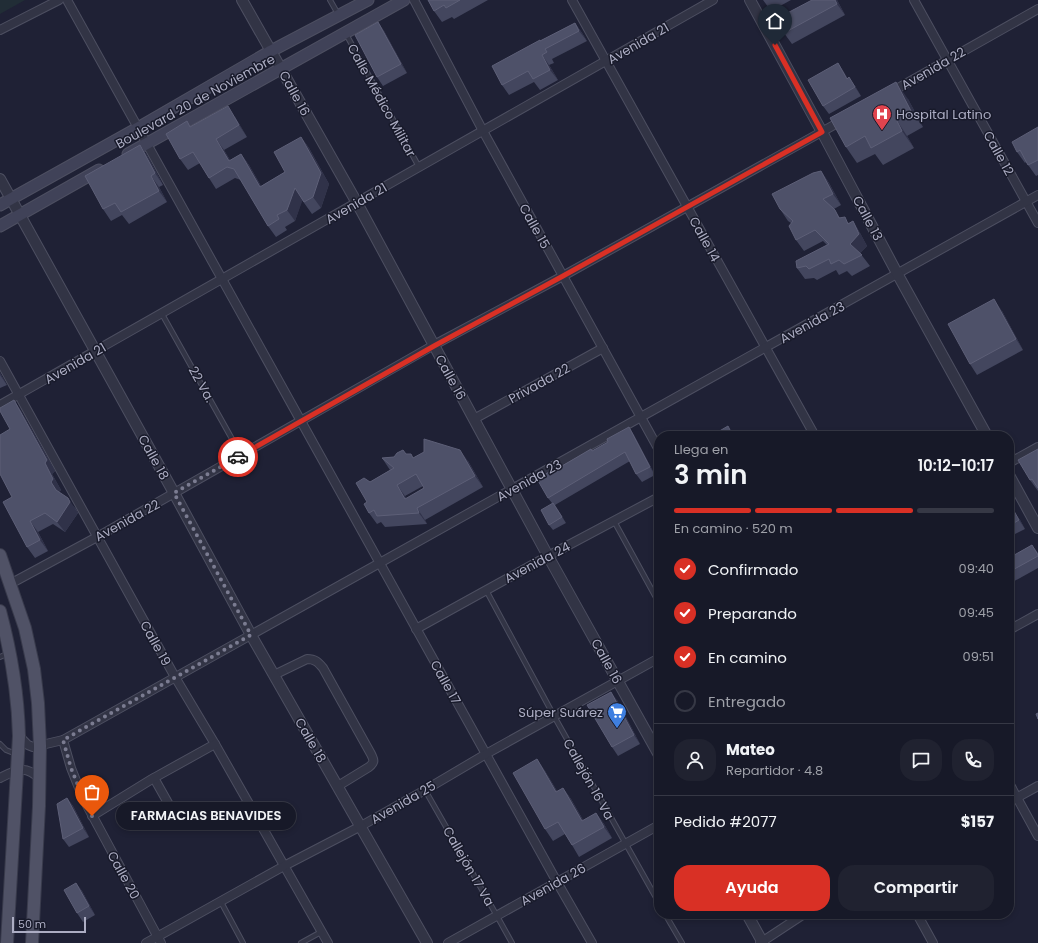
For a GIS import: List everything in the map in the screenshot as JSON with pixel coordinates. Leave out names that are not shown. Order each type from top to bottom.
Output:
[{"type":"main road","name":"Boulevard 20 de Noviembre","points":[[0,205],[271,52],[368,0]]},
{"type":"main road","name":"Boulevard 20 de Noviembre","points":[[120,158],[404,0]]},
{"type":"main road","points":[[0,226],[106,166]]},
{"type":"main road","points":[[0,555],[26,628],[34,669],[38,703],[40,779],[32,943]]},
{"type":"main road","points":[[0,611],[5,655],[19,716],[7,943]]},
{"type":"street","points":[[0,30],[59,0]]},
{"type":"street","name":"Calle 17","points":[[67,0],[592,943]]},
{"type":"street","name":"Calle 16","points":[[242,0],[357,202],[548,556],[654,746]]},
{"type":"street","name":"Calle 15","points":[[414,0],[483,131],[654,441]]},
{"type":"street","name":"Calle 14","points":[[572,0],[812,431]]},
{"type":"street","name":"Avenida 21","points":[[0,405],[713,0]]},
{"type":"street","name":"Calle 13","points":[[750,0],[898,275],[984,431]]},
{"type":"street","name":"Calle 12","points":[[914,0],[1038,223]]},
{"type":"street","name":"Avenida 22","points":[[884,96],[1038,8]]},
{"type":"street","name":"Avenida 22","points":[[10,584],[97,537],[434,346],[688,207],[850,116]]},
{"type":"street","name":"Calle 18","points":[[0,179],[251,635],[427,943]]},
{"type":"street","name":"Avenida 23","points":[[40,746],[63,740],[898,275],[1038,195]]},
{"type":"street","name":"Privada 22","points":[[474,419],[603,348]]},
{"type":"street","name":"Calle 19","points":[[0,361],[175,678],[215,744],[328,943]]},
{"type":"street","points":[[1014,460],[1038,447]]},
{"type":"street","points":[[1014,485],[1038,528]]},
{"type":"street","name":"Avenida 24","points":[[416,629],[654,500]]},
{"type":"street","points":[[1014,627],[1038,614]]},
{"type":"street","points":[[274,675],[307,659],[317,661],[323,668],[374,760],[374,764],[338,786]]},
{"type":"street","name":"Avenida 25","points":[[146,943],[159,940],[221,901],[425,790],[486,754],[654,661]]},
{"type":"street","points":[[19,736],[28,745],[33,747],[40,746]]},
{"type":"street","name":"Calle 20","points":[[63,740],[71,768],[83,798],[159,940]]},
{"type":"street","points":[[92,816],[154,778],[215,744]]},
{"type":"street","points":[[0,778],[17,770],[33,772],[40,779]]},
{"type":"street","points":[[154,778],[181,826]]},
{"type":"street","points":[[1014,800],[1038,786]]},
{"type":"street","points":[[1014,793],[1038,836]]},
{"type":"street","name":"Avenida 26","points":[[448,943],[654,829]]},
{"type":"street","points":[[750,919],[762,943],[797,919]]},
{"type":"street","points":[[920,919],[933,943]]},
{"type":"lane","points":[[330,0],[339,16]]},
{"type":"lane","name":"Calle Médico Militar","points":[[345,32],[419,167]]},
{"type":"lane","name":"22 Va.","points":[[162,314],[242,455]]},
{"type":"lane","points":[[614,521],[654,594]]},
{"type":"lane","name":"Callejón 16 Va","points":[[486,590],[554,716],[654,894]]},
{"type":"lane","points":[[0,744],[6,750],[18,755]]},
{"type":"lane","name":"Callejón 17 Va","points":[[425,790],[512,943]]},
{"type":"lane","points":[[221,901],[243,943]]},
{"type":"lane","points":[[668,919],[682,943]]},
{"type":"lane","points":[[301,943],[321,932]]},
{"type":"shaded area","points":[[0,0],[25,0],[0,14]]},
{"type":"building","points":[[428,0],[460,0],[446,8],[444,5],[434,11]]},
{"type":"building","points":[[812,0],[835,0],[837,4],[784,33],[776,19]]},
{"type":"building","points":[[378,22],[401,64],[377,77],[355,35]]},
{"type":"building","points":[[575,23],[579,31],[545,49],[547,52],[542,55],[550,70],[533,79],[528,71],[502,85],[492,66]]},
{"type":"building","points":[[838,63],[847,79],[849,77],[855,87],[823,106],[808,80]]},
{"type":"building","points":[[896,82],[911,111],[896,119],[902,131],[871,148],[865,136],[846,147],[830,118]]},
{"type":"building","points":[[228,106],[239,125],[216,139],[229,161],[241,154],[260,187],[285,172],[274,152],[301,137],[321,173],[313,197],[304,202],[295,188],[287,210],[277,215],[279,219],[268,226],[234,169],[227,167],[209,178],[193,152],[180,159],[166,134],[187,121],[190,127]]},
{"type":"building","points":[[1038,127],[1038,160],[1028,165],[1020,150],[1017,152],[1012,142]]},
{"type":"building","points":[[140,145],[155,173],[151,176],[159,191],[121,212],[115,203],[103,209],[85,176]]},
{"type":"building","points":[[821,171],[833,194],[823,199],[835,210],[839,218],[845,217],[848,224],[853,221],[859,234],[850,244],[862,255],[844,264],[839,260],[831,264],[829,259],[809,269],[806,266],[797,268],[796,261],[829,244],[815,230],[796,240],[789,226],[793,221],[780,209],[772,194],[813,173]]},
{"type":"building","points":[[994,299],[1016,339],[970,364],[948,324]]},
{"type":"building","points":[[14,400],[47,460],[45,463],[53,479],[51,482],[56,490],[68,498],[70,502],[57,522],[45,513],[30,521],[40,540],[27,547],[3,502],[12,497],[0,474],[0,435],[10,429],[0,411],[0,408]]},
{"type":"building","points":[[728,426],[730,431],[719,431]]},
{"type":"building","points":[[629,427],[650,467],[636,474],[625,452],[548,498],[537,479],[591,449],[592,451],[608,442],[607,439]]},
{"type":"building","points":[[424,439],[460,450],[475,476],[417,508],[419,513],[377,516],[374,510],[369,513],[364,504],[367,502],[356,483],[364,478],[370,482],[394,468],[382,458],[394,457],[397,453],[403,450],[406,454],[411,454],[413,458],[424,452]],"holes":[[[416,474],[424,488],[405,499],[397,485]]]},
{"type":"building","points":[[1038,449],[1038,488],[1032,479],[1030,480],[1018,460]]},
{"type":"building","points":[[553,503],[562,517],[549,525],[541,510]]},
{"type":"building","points":[[1014,511],[1019,520],[1014,523]]},
{"type":"building","points":[[1032,545],[1038,556],[1014,569],[1014,555]]},
{"type":"building","name":"Súper Suárez","points":[[611,692],[634,735],[612,747],[587,705]]},
{"type":"building","points":[[537,759],[556,792],[563,788],[582,821],[596,813],[604,827],[572,845],[558,822],[545,829],[513,773]]},
{"type":"building","points":[[67,798],[83,828],[63,839],[57,804]]},
{"type":"building","points":[[76,883],[89,906],[77,913],[64,890]]},
{"type":"way so far","points":[[92,816],[71,768],[63,740],[251,635],[174,493],[238,457]]},
{"type":"place","name":"Hospital Latino","points":[[882,131]]},
{"type":"place","name":"Súper Suárez","points":[[617,729]]},
{"type":"place","name":"FARMACIAS BENAVIDES","points":[[92,816]]},
{"type":"route","points":[[238,457],[434,346],[822,132],[775,45]]}]
